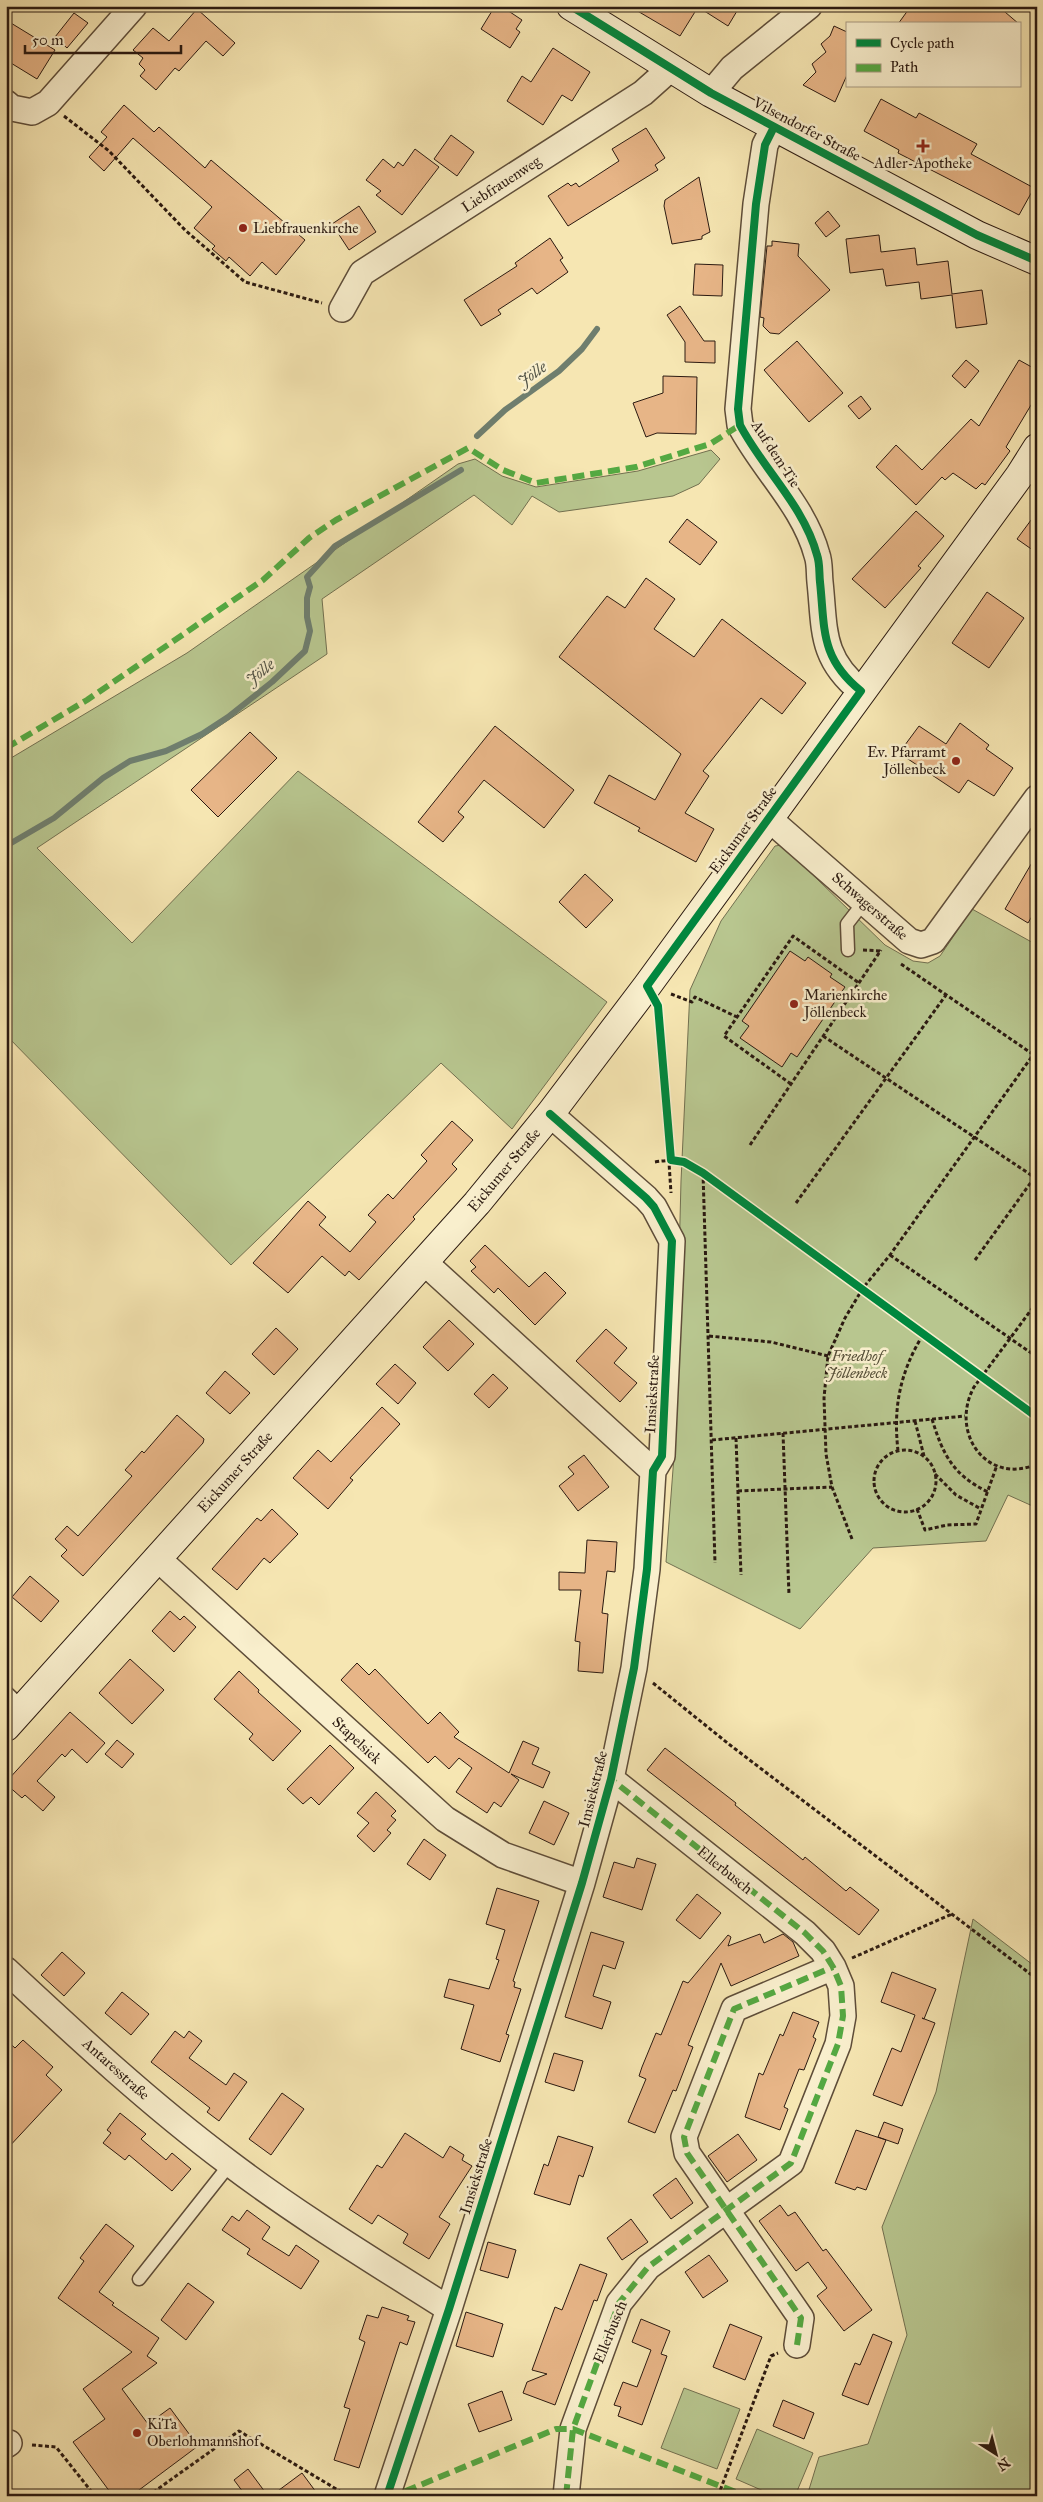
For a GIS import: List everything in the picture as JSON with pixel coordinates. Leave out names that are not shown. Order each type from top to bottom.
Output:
[{"type":"main road","name":"Vilsendorfer Straße","points":[[571,6],[712,93],[774,127],[977,235],[1037,261]]},
{"type":"main road","name":"Eickumer Straße","points":[[12,1709],[158,1558],[477,1203],[550,1114],[647,986],[860,691],[1034,460]]},
{"type":"street","points":[[6,104],[12,108],[32,112],[48,103],[134,6]]},
{"type":"street","points":[[712,93],[732,68],[809,6]]},
{"type":"street","name":"Liebfrauenweg","points":[[342,309],[362,273],[643,93],[671,68]]},
{"type":"street","name":"Auf dem Tie","points":[[774,127],[765,145],[756,204],[738,409],[740,425],[805,523],[818,556],[826,645],[835,664],[845,678],[860,691]]},
{"type":"street","name":"Schwagerstraße","points":[[768,818],[909,942],[921,945],[933,941],[1037,798]]},
{"type":"street","name":"Imsiekstraße","points":[[387,2496],[449,2309],[582,1883],[611,1779],[634,1668],[646,1569],[653,1471],[662,1456],[672,1241],[654,1207],[646,1198],[550,1114]]},
{"type":"street","name":"Imsiekstraße","points":[[424,1262],[653,1471]]},
{"type":"street","name":"Stapelsiek","points":[[158,1558],[445,1820],[503,1855],[582,1883]]},
{"type":"street","name":"Ellerbusch","points":[[566,2496],[573,2429],[619,2303],[648,2267],[792,2163],[838,2044],[843,2016],[841,1986],[833,1967],[823,1951],[805,1933],[611,1779]]},
{"type":"street","points":[[797,2346],[801,2318],[687,2153],[684,2137],[734,2009],[833,1967]]},
{"type":"street","name":"Antaresstraße","points":[[6,1970],[140,2092],[230,2164],[327,2231],[449,2309]]},
{"type":"lane","points":[[848,950],[847,924],[864,902]]},
{"type":"lane","points":[[139,2279],[230,2164]]},
{"type":"path","points":[[48,103],[109,151],[185,230],[245,282],[342,309]]},
{"type":"path","points":[[791,1084],[724,1036],[793,936],[859,983]]},
{"type":"path","points":[[750,1145],[881,950],[889,956]]},
{"type":"path","points":[[852,1539],[832,1487],[826,1454],[824,1398],[828,1356],[845,1318],[863,1288],[890,1255],[1035,1056],[897,961]]},
{"type":"path","points":[[647,986],[658,1006],[671,1160]]},
{"type":"path","points":[[796,1203],[946,995]]},
{"type":"path","points":[[687,1000],[692,1002],[695,997],[737,1017]]},
{"type":"path","points":[[823,1036],[974,1138],[1036,1177],[974,1260]]},
{"type":"path","points":[[655,1162],[671,1160],[684,1162],[703,1173],[863,1288],[1037,1417]]},
{"type":"path","points":[[703,1173],[715,1563]]},
{"type":"path","points":[[890,1255],[1037,1357]]},
{"type":"path","points":[[1036,1304],[982,1376],[968,1398],[965,1416],[970,1441],[986,1459],[997,1465],[1017,1469],[1037,1464]]},
{"type":"path","points":[[898,1451],[895,1422],[905,1368],[924,1333]]},
{"type":"path","points":[[709,1336],[771,1342],[828,1356]]},
{"type":"path","points":[[712,1440],[965,1416]]},
{"type":"path","points":[[932,1419],[940,1445],[950,1464],[970,1484],[988,1492]]},
{"type":"path","points":[[915,1421],[924,1457],[935,1474],[956,1495],[982,1509]]},
{"type":"path","points":[[783,1432],[788,1596]]},
{"type":"path","points":[[736,1438],[741,1575]]},
{"type":"path","points":[[924,1457],[916,1452],[898,1451],[881,1461],[874,1480],[875,1490],[880,1499],[892,1509],[907,1512],[917,1509],[930,1499],[936,1482],[935,1474]]},
{"type":"path","points":[[917,1509],[925,1530],[947,1525],[976,1524],[997,1465]]},
{"type":"path","points":[[738,1491],[832,1487]]},
{"type":"path","points":[[634,1668],[730,1746],[953,1914],[1037,1980]]},
{"type":"path","points":[[833,1967],[953,1914]]},
{"type":"path","points":[[718,2496],[771,2356],[797,2346]]},
{"type":"path","points":[[148,2496],[239,2432],[348,2496]]},
{"type":"path","points":[[8,2444],[56,2447],[95,2496]]},
{"type":"green space","points":[[711,450],[720,459],[699,484],[673,496],[559,512],[532,496],[512,525],[474,495],[322,599],[327,654],[37,848],[132,943],[298,771],[607,1002],[512,1129],[441,1063],[231,1265],[6,1035],[6,761],[187,653],[458,464],[475,459],[502,476],[536,487],[638,471]]},
{"type":"green space","name":"Friedhof Jöllenbeck","points":[[782,845],[885,945],[913,961],[928,963],[940,956],[972,909],[1037,945],[1037,1508],[1008,1495],[986,1541],[873,1548],[800,1629],[666,1562],[674,1456],[681,1181],[690,990],[721,921],[775,846]]},
{"type":"green space","points":[[973,1919],[1037,1968],[1037,2496],[807,2496],[819,2457],[868,2444],[907,2335],[882,2227],[936,2092]]},
{"type":"green space","points":[[684,2388],[740,2409],[717,2469],[661,2448]]},
{"type":"green space","points":[[757,2429],[813,2453],[795,2496],[775,2496],[736,2479]]},
{"type":"building","points":[[495,6],[501,6],[522,20],[516,29],[520,32],[510,48],[481,29]]},
{"type":"building","points":[[629,6],[740,6],[728,26],[698,7],[680,36]]},
{"type":"building","points":[[911,6],[998,6],[1017,22],[899,22]]},
{"type":"building","points":[[197,9],[235,43],[223,56],[206,41],[179,71],[175,68],[156,90],[140,76],[145,70],[139,64],[143,58],[133,50],[153,28],[169,41]]},
{"type":"building","points":[[74,13],[88,23],[67,48],[55,37]]},
{"type":"building","points":[[6,20],[55,50],[37,79],[6,60]]},
{"type":"building","points":[[834,26],[846,32],[846,77],[835,102],[803,85],[816,72],[812,64],[826,52],[821,44],[830,36]]},
{"type":"building","points":[[553,48],[590,72],[572,101],[562,95],[543,125],[507,101],[522,76],[531,82]]},
{"type":"building","points":[[881,99],[916,118],[919,113],[977,144],[971,154],[1034,188],[1019,215],[898,153],[899,150],[864,131]]},
{"type":"building","points":[[124,105],[154,132],[159,127],[205,168],[211,160],[305,240],[276,275],[262,262],[250,276],[229,257],[226,261],[212,249],[215,246],[194,228],[212,207],[133,138],[104,171],[89,157],[107,137],[101,132]]},
{"type":"building","points":[[646,128],[665,158],[655,165],[658,170],[568,226],[548,196],[568,183],[571,186],[576,183],[579,187],[619,161],[612,149]]},
{"type":"building","points":[[451,135],[474,152],[457,176],[434,159]]},
{"type":"building","points":[[415,149],[439,167],[402,215],[376,195],[381,191],[366,180],[383,159],[394,168],[398,162],[403,166]]},
{"type":"building","points":[[699,177],[710,232],[702,236],[702,239],[672,244],[664,206],[665,200]]},
{"type":"building","points":[[359,206],[376,232],[349,250],[332,224]]},
{"type":"building","points":[[828,211],[840,226],[826,237],[815,223]]},
{"type":"building","points":[[879,235],[881,252],[915,248],[917,265],[948,261],[952,294],[982,290],[987,324],[956,328],[952,295],[921,299],[919,282],[886,286],[883,269],[850,273],[846,239]]},
{"type":"building","points":[[550,238],[563,258],[560,260],[568,272],[537,294],[532,288],[498,310],[501,314],[481,326],[464,300],[517,266],[515,263]]},
{"type":"building","points":[[772,241],[799,244],[798,256],[830,290],[779,334],[770,333],[763,326],[764,318],[760,317],[767,246],[772,246]]},
{"type":"building","points":[[695,264],[723,265],[722,296],[693,295]]},
{"type":"building","points":[[680,306],[704,341],[715,341],[715,363],[685,362],[685,342],[667,315]]},
{"type":"building","points":[[797,341],[843,393],[809,422],[764,370]]},
{"type":"building","points":[[966,360],[979,371],[965,388],[952,376]]},
{"type":"building","points":[[1019,360],[1037,370],[1037,395],[1006,447],[1010,451],[985,485],[982,483],[976,489],[953,473],[945,480],[942,477],[916,505],[876,467],[896,445],[922,470],[971,419],[979,426]]},
{"type":"building","points":[[663,376],[697,377],[696,434],[657,433],[646,437],[633,403],[663,393]]},
{"type":"building","points":[[861,396],[871,409],[859,419],[848,406]]},
{"type":"building","points":[[916,511],[944,536],[918,566],[921,568],[885,608],[852,579]]},
{"type":"building","points":[[1037,512],[1037,553],[1017,539]]},
{"type":"building","points":[[687,519],[717,542],[700,565],[669,542]]},
{"type":"building","points":[[646,578],[675,599],[654,629],[694,657],[722,619],[806,683],[782,714],[761,698],[703,771],[709,776],[685,813],[714,829],[696,862],[638,831],[640,828],[594,803],[609,775],[655,800],[681,754],[559,657],[607,596],[625,608]]},
{"type":"building","points":[[987,592],[1024,618],[989,668],[952,643]]},
{"type":"building","name":"Ev. Pfarramt Jöllenbeck","points":[[960,723],[989,745],[986,749],[1013,768],[994,796],[968,780],[959,793],[899,753],[919,726],[946,744]]},
{"type":"building","points":[[495,726],[574,790],[544,828],[484,780],[458,812],[464,817],[443,842],[418,822]]},
{"type":"building","points":[[250,732],[277,758],[218,817],[191,790]]},
{"type":"building","points":[[1037,854],[1037,908],[1028,923],[1005,909]]},
{"type":"building","points":[[585,874],[613,900],[586,928],[559,902]]},
{"type":"building","name":"Marienkirche Jöllenbeck","points":[[790,951],[805,961],[808,957],[832,974],[830,977],[845,987],[797,1057],[791,1053],[782,1067],[740,1038],[749,1026],[742,1021]]},
{"type":"building","points":[[452,1121],[473,1140],[452,1164],[457,1169],[413,1217],[415,1219],[359,1280],[349,1271],[345,1276],[322,1256],[288,1293],[253,1263],[308,1201],[326,1217],[319,1225],[350,1252],[376,1222],[368,1215],[388,1194],[393,1199],[427,1161],[421,1155]]},
{"type":"building","points":[[485,1245],[529,1287],[545,1272],[566,1293],[535,1325],[498,1288],[494,1293],[471,1271],[476,1267],[470,1261]]},
{"type":"building","points":[[449,1320],[474,1344],[448,1371],[423,1347]]},
{"type":"building","points":[[276,1328],[298,1349],[274,1375],[252,1354]]},
{"type":"building","points":[[606,1329],[627,1348],[614,1363],[637,1383],[620,1402],[576,1361]]},
{"type":"building","points":[[395,1364],[416,1383],[398,1404],[376,1384]]},
{"type":"building","points":[[225,1371],[250,1393],[230,1414],[206,1393]]},
{"type":"building","points":[[493,1374],[508,1388],[489,1408],[474,1394]]},
{"type":"building","points":[[382,1407],[400,1424],[350,1478],[353,1480],[328,1509],[293,1478],[318,1450],[331,1462]]},
{"type":"building","points":[[177,1415],[204,1439],[203,1443],[83,1576],[61,1556],[67,1550],[55,1539],[67,1526],[78,1536],[132,1476],[125,1470],[142,1451],[144,1453]]},
{"type":"building","points":[[584,1455],[609,1487],[578,1511],[559,1486],[574,1474],[568,1467]]},
{"type":"building","points":[[272,1509],[298,1534],[270,1563],[264,1558],[237,1590],[212,1569],[257,1518],[261,1521]]},
{"type":"building","points":[[587,1540],[617,1542],[615,1572],[607,1571],[602,1613],[608,1614],[603,1673],[578,1671],[580,1642],[575,1641],[581,1590],[559,1590],[559,1572],[585,1573]]},
{"type":"building","points":[[30,1576],[59,1601],[41,1622],[12,1597]]},
{"type":"building","points":[[170,1611],[180,1620],[184,1616],[196,1627],[174,1652],[152,1631]]},
{"type":"building","points":[[130,1659],[164,1690],[132,1724],[99,1693]]},
{"type":"building","points":[[357,1663],[369,1675],[375,1669],[428,1724],[440,1712],[459,1732],[454,1737],[509,1773],[523,1741],[539,1748],[532,1764],[550,1772],[543,1788],[511,1774],[519,1780],[501,1807],[494,1802],[487,1813],[456,1792],[472,1768],[459,1758],[449,1769],[435,1756],[428,1763],[341,1680]]},
{"type":"building","points":[[239,1671],[259,1690],[258,1692],[301,1731],[273,1761],[249,1739],[253,1734],[214,1699]]},
{"type":"building","points":[[70,1712],[105,1743],[87,1763],[72,1749],[65,1757],[62,1754],[37,1781],[55,1797],[43,1811],[25,1795],[22,1798],[6,1782]]},
{"type":"building","points":[[117,1740],[134,1754],[122,1768],[105,1754]]},
{"type":"building","points":[[330,1745],[354,1768],[319,1805],[311,1797],[303,1804],[287,1789]]},
{"type":"building","points":[[665,1748],[736,1803],[735,1805],[803,1860],[805,1857],[846,1891],[850,1887],[879,1910],[859,1935],[647,1770]]},
{"type":"building","points":[[376,1792],[396,1811],[391,1816],[396,1820],[387,1830],[391,1833],[374,1852],[357,1836],[369,1823],[357,1813]]},
{"type":"building","points":[[544,1801],[569,1813],[554,1845],[529,1833]]},
{"type":"building","points":[[424,1839],[446,1855],[430,1880],[407,1864]]},
{"type":"building","points":[[637,1858],[656,1864],[642,1910],[603,1897],[614,1862],[634,1868]]},
{"type":"building","points":[[497,1888],[539,1901],[513,1981],[515,1982],[514,1987],[521,1989],[506,2034],[509,2035],[500,2062],[461,2049],[474,2005],[444,1997],[449,1979],[489,1989],[499,1960],[496,1959],[505,1930],[486,1924]]},
{"type":"building","points":[[697,1894],[721,1913],[700,1939],[676,1920]]},
{"type":"building","points":[[591,1932],[624,1942],[615,1969],[603,1965],[593,1996],[611,2002],[602,2029],[565,2017]]},
{"type":"building","points":[[760,1934],[764,1943],[783,1934],[793,1942],[799,1956],[731,1986],[721,1963],[688,2045],[693,2047],[676,2091],[673,2090],[655,2133],[628,2122],[646,2079],[639,2076],[642,2067],[656,2033],[661,2035],[683,1981],[688,1983],[728,1935],[731,1937],[728,1946]]},
{"type":"building","points":[[62,1952],[85,1973],[64,1996],[41,1975]]},
{"type":"building","points":[[892,1972],[936,1989],[924,2019],[935,2023],[902,2106],[873,2095],[892,2048],[901,2052],[915,2015],[881,2002]]},
{"type":"building","points":[[122,1992],[149,2014],[131,2035],[105,2013]]},
{"type":"building","points":[[793,2012],[819,2022],[813,2037],[816,2039],[804,2070],[799,2069],[784,2107],[788,2109],[780,2130],[745,2117],[759,2073],[763,2075],[780,2034],[783,2036]]},
{"type":"building","points":[[175,2031],[184,2038],[189,2031],[202,2041],[189,2058],[226,2085],[234,2073],[247,2082],[219,2121],[207,2112],[210,2108],[151,2062]]},
{"type":"building","points":[[6,2040],[15,2048],[23,2040],[53,2067],[46,2075],[62,2090],[6,2150]]},
{"type":"building","points":[[554,2053],[583,2061],[574,2091],[545,2082]]},
{"type":"building","points":[[282,2093],[304,2109],[271,2155],[249,2139]]},
{"type":"building","points":[[120,2113],[146,2134],[141,2139],[166,2160],[172,2153],[191,2169],[172,2191],[129,2155],[125,2160],[103,2143],[111,2133],[107,2130]]},
{"type":"building","points":[[884,2122],[903,2129],[898,2144],[878,2137]]},
{"type":"building","points":[[856,2130],[886,2140],[866,2190],[857,2187],[855,2190],[835,2183]]},
{"type":"building","points":[[405,2133],[443,2158],[450,2146],[464,2155],[462,2160],[472,2166],[439,2217],[450,2224],[429,2259],[403,2243],[408,2234],[378,2215],[372,2224],[349,2209],[377,2165],[382,2168]]},
{"type":"building","points":[[738,2134],[757,2160],[727,2182],[708,2156]]},
{"type":"building","points":[[558,2136],[593,2147],[583,2177],[579,2175],[570,2205],[534,2194],[544,2164],[548,2166]]},
{"type":"building","points":[[676,2178],[693,2203],[671,2219],[653,2195]]},
{"type":"building","points":[[780,2205],[788,2216],[795,2212],[823,2251],[826,2249],[872,2310],[844,2331],[817,2296],[827,2288],[808,2262],[796,2271],[759,2221]]},
{"type":"building","points":[[247,2210],[270,2227],[262,2239],[289,2256],[296,2245],[319,2261],[301,2289],[247,2254],[250,2249],[222,2230],[232,2216],[239,2221]]},
{"type":"building","points":[[631,2219],[648,2242],[622,2260],[607,2238]]},
{"type":"building","points":[[106,2224],[134,2246],[99,2292],[114,2303],[112,2305],[159,2338],[147,2356],[157,2363],[122,2389],[148,2424],[170,2408],[198,2446],[131,2496],[113,2496],[73,2442],[105,2419],[83,2389],[132,2352],[58,2298],[84,2261],[80,2258]]},
{"type":"building","points":[[488,2242],[516,2250],[508,2278],[480,2270]]},
{"type":"building","points":[[709,2255],[728,2281],[703,2298],[685,2272]]},
{"type":"building","points":[[580,2264],[607,2274],[597,2301],[594,2300],[555,2405],[523,2393],[527,2382],[547,2374],[532,2370],[555,2307],[562,2310]]},
{"type":"building","points":[[188,2283],[214,2302],[186,2340],[161,2320]]},
{"type":"building","points":[[382,2307],[409,2316],[407,2320],[415,2322],[407,2345],[400,2342],[359,2468],[334,2460],[350,2409],[344,2407],[365,2342],[359,2339],[367,2315],[378,2318]]},
{"type":"building","points":[[466,2312],[503,2324],[493,2357],[456,2346]]},
{"type":"building","points":[[641,2319],[670,2331],[661,2354],[667,2356],[642,2425],[618,2416],[621,2407],[614,2405],[623,2382],[637,2387],[651,2350],[632,2342]]},
{"type":"building","points":[[730,2324],[762,2337],[745,2380],[713,2367]]},
{"type":"building","points":[[873,2334],[892,2342],[868,2405],[842,2395],[855,2363],[860,2365]]},
{"type":"building","points":[[502,2391],[512,2420],[479,2432],[468,2404]]},
{"type":"building","points":[[783,2400],[814,2413],[804,2439],[773,2426]]},
{"type":"building","points":[[248,2469],[268,2496],[246,2496],[234,2480]]},
{"type":"building","points":[[302,2473],[319,2496],[271,2496]]},
{"type":"waterway","name":"Jölle","points":[[477,436],[505,410],[559,371],[582,349],[597,329]]},
{"type":"waterway","name":"Jölle","points":[[6,846],[54,818],[103,778],[130,761],[166,751],[202,734],[228,717],[272,682],[305,651],[310,631],[307,617],[307,598],[310,587],[307,577],[335,546],[461,470]]},
{"type":"marked path","points":[[6,748],[87,700],[263,580],[309,538],[336,520],[468,448],[503,470],[536,483],[636,467],[710,444],[740,425]]},
{"type":"marked path","points":[[566,2496],[573,2429],[619,2303],[648,2267],[791,2163],[838,2044],[843,2016],[841,1986],[833,1967],[823,1951],[805,1933],[611,1779]]},
{"type":"marked path","points":[[797,2345],[801,2318],[687,2153],[684,2137],[734,2009],[833,1967]]},
{"type":"marked path","points":[[388,2493],[396,2495],[556,2429],[573,2429],[746,2496]]},
{"type":"cycle path","points":[[571,6],[711,93],[977,235],[1037,261]]},
{"type":"cycle path","points":[[774,127],[765,145],[756,204],[738,409],[740,425],[793,504],[811,537],[819,561],[824,628],[827,642],[838,667],[861,691],[647,986],[658,1006],[671,1160],[684,1162],[703,1173],[1037,1417]]},
{"type":"cycle path","points":[[387,2496],[449,2309],[582,1883],[611,1779],[634,1668],[647,1569],[653,1471],[662,1456],[672,1241],[654,1207],[646,1198],[550,1114]]},
{"type":"place","name":"Adler-Apotheke","points":[[923,146]]},
{"type":"place","name":"Liebfrauenkirche","points":[[243,228]]},
{"type":"place","name":"Ev. Pfarramt Jöllenbeck","points":[[956,761]]},
{"type":"place","name":"Marienkirche Jöllenbeck","points":[[794,1004]]},
{"type":"place","name":"KiTa Oberlohmannshof","points":[[137,2433]]}]
